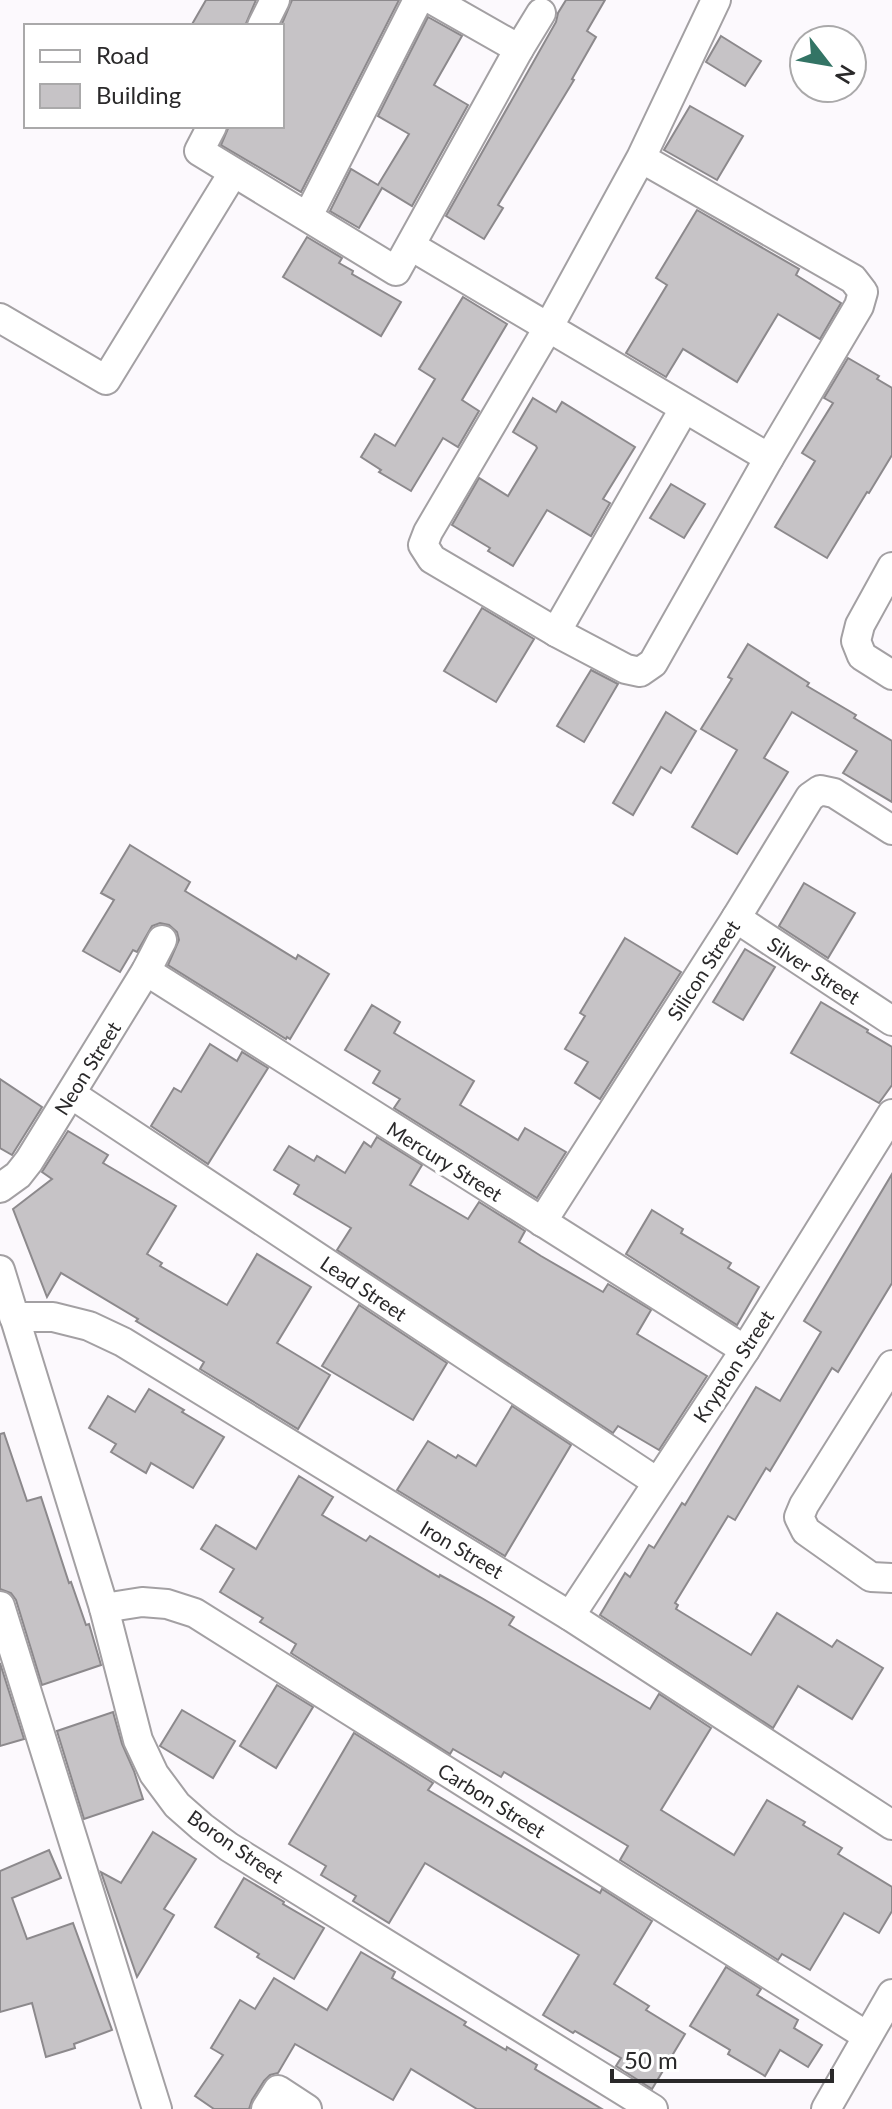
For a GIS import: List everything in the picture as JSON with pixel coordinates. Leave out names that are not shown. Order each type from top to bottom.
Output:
[{"type":"street","points":[[263,24],[275,0]]},
{"type":"street","points":[[308,216],[418,0]]},
{"type":"street","points":[[433,0],[519,49]]},
{"type":"street","points":[[641,158],[853,279],[863,292],[859,306],[653,663],[640,672],[626,669],[556,632],[432,559],[423,545],[548,328],[641,158],[716,0]]},
{"type":"street","points":[[211,128],[199,151],[396,271],[541,13]]},
{"type":"street","points":[[0,318],[106,380],[233,173]]},
{"type":"street","points":[[411,246],[769,458]]},
{"type":"street","points":[[556,632],[684,409]]},
{"type":"street","points":[[892,567],[860,625],[856,641],[862,656],[892,675]]},
{"type":"street","name":"Silicon Street","points":[[542,1222],[810,797],[820,790],[834,793],[892,830]]},
{"type":"street","name":"Silver Street","points":[[736,918],[892,1021]]},
{"type":"street","name":"Neon Street","points":[[0,1188],[18,1175],[29,1161],[162,940]]},
{"type":"street","name":"Mercury Street","points":[[146,971],[745,1350]]},
{"type":"street","name":"Lead Street","points":[[71,1094],[657,1482]]},
{"type":"street","name":"Krypton Street","points":[[570,1616],[745,1350],[892,1114]]},
{"type":"street","name":"Boron Street","points":[[0,1270],[104,1608],[138,1740],[154,1774],[177,1805],[229,1847],[653,2109]]},
{"type":"street","name":"Iron Street","points":[[14,1317],[53,1317],[89,1326],[123,1342],[570,1616],[892,1825]]},
{"type":"street","points":[[892,1365],[799,1517],[806,1531],[871,1577],[892,1578]]},
{"type":"street","name":"Carbon Street","points":[[104,1608],[142,1602],[167,1604],[195,1613],[867,2036]]},
{"type":"street","points":[[0,1606],[157,2109]]},
{"type":"street","points":[[826,2109],[892,1994]]},
{"type":"street","points":[[266,2109],[278,2090],[307,2109]]},
{"type":"building","points":[[206,0],[256,0],[246,24],[192,24]]},
{"type":"building","points":[[292,0],[399,0],[301,192],[221,145],[228,128],[284,128],[282,24]]},
{"type":"building","points":[[566,0],[605,0],[587,31],[596,37],[574,80],[498,205],[503,208],[484,239],[446,216]]},
{"type":"building","points":[[428,17],[462,36],[434,85],[468,105],[412,206],[382,188],[359,228],[330,211],[351,169],[378,185],[409,134],[378,116]]},
{"type":"building","points":[[721,36],[761,61],[745,86],[706,62]]},
{"type":"building","points":[[690,106],[743,136],[717,180],[664,150]]},
{"type":"building","points":[[697,210],[799,269],[796,275],[841,303],[820,339],[778,314],[737,382],[683,349],[666,377],[626,353],[667,285],[656,278]]},
{"type":"building","points":[[307,237],[342,258],[339,263],[353,271],[352,274],[401,302],[381,336],[283,277]]},
{"type":"building","points":[[463,297],[507,324],[462,400],[479,411],[458,447],[443,438],[411,491],[361,457],[375,434],[395,446],[435,379],[419,369]]},
{"type":"building","points":[[848,358],[879,376],[877,379],[892,388],[892,455],[827,558],[775,527],[815,461],[802,453],[833,403],[824,398]]},
{"type":"building","points":[[533,398],[556,412],[562,402],[635,447],[603,499],[610,503],[591,536],[547,510],[513,566],[452,525],[479,478],[508,496],[537,448],[513,432]]},
{"type":"building","points":[[671,484],[705,504],[684,538],[650,518]]},
{"type":"building","points":[[482,608],[534,639],[496,702],[444,671]]},
{"type":"building","points":[[748,644],[892,741],[892,802],[843,773],[857,751],[792,712],[764,758],[788,772],[737,854],[692,827],[737,750],[701,729],[732,679],[728,677]]},
{"type":"building","points":[[591,670],[618,684],[584,742],[557,726]]},
{"type":"building","points":[[666,712],[696,731],[671,773],[661,767],[633,815],[613,803]]},
{"type":"building","points":[[130,845],[190,882],[185,891],[296,959],[298,955],[329,974],[290,1039],[168,965],[179,940],[177,932],[169,925],[160,923],[152,926],[137,952],[133,950],[120,972],[83,951],[114,900],[101,893]]},
{"type":"building","points":[[804,883],[855,913],[828,958],[779,926]]},
{"type":"building","points":[[625,938],[681,972],[600,1099],[575,1083],[588,1062],[565,1049],[585,1016],[580,1013]]},
{"type":"building","points":[[745,949],[775,967],[743,1020],[713,1002]]},
{"type":"building","points":[[821,1002],[892,1047],[892,1085],[879,1103],[791,1053]]},
{"type":"building","points":[[372,1005],[400,1022],[394,1033],[474,1081],[460,1105],[518,1140],[525,1128],[566,1152],[537,1198],[394,1108],[400,1099],[373,1083],[380,1071],[345,1050]]},
{"type":"building","points":[[210,1044],[237,1061],[242,1052],[268,1068],[208,1164],[151,1126],[174,1088],[181,1092]]},
{"type":"building","points":[[0,1079],[42,1107],[12,1155],[0,1148]]},
{"type":"building","points":[[68,1131],[108,1155],[103,1163],[176,1206],[147,1254],[162,1263],[160,1266],[227,1305],[257,1254],[311,1287],[277,1343],[330,1375],[298,1429],[200,1369],[204,1362],[61,1273],[47,1297],[13,1209],[52,1179],[42,1172]]},
{"type":"building","points":[[377,1137],[422,1165],[410,1185],[468,1219],[479,1202],[525,1231],[519,1242],[541,1256],[603,1292],[608,1284],[651,1310],[637,1334],[707,1376],[659,1450],[618,1426],[613,1433],[337,1250],[351,1228],[294,1194],[299,1185],[274,1170],[289,1146],[314,1161],[317,1156],[345,1173],[364,1142],[371,1147]]},
{"type":"building","points":[[892,1174],[892,1283],[838,1372],[832,1368],[770,1471],[766,1468],[735,1520],[728,1516],[675,1603],[678,1605],[676,1609],[751,1655],[777,1613],[832,1647],[837,1640],[883,1668],[852,1719],[798,1686],[773,1728],[600,1615],[625,1573],[630,1577],[649,1545],[654,1548],[682,1503],[685,1505],[756,1387],[780,1401],[821,1332],[804,1321]]},
{"type":"building","points":[[652,1210],[683,1229],[681,1233],[731,1263],[728,1268],[759,1287],[737,1325],[626,1254]]},
{"type":"building","points":[[359,1305],[447,1363],[413,1420],[322,1366]]},
{"type":"building","points":[[149,1389],[224,1437],[193,1488],[151,1463],[146,1473],[111,1452],[116,1444],[89,1428],[108,1396],[135,1412]]},
{"type":"building","points":[[512,1406],[571,1445],[505,1556],[397,1490],[428,1441],[476,1466]]},
{"type":"building","points":[[4,1433],[27,1501],[41,1497],[69,1583],[86,1625],[89,1624],[101,1665],[42,1685],[16,1600],[11,1593],[0,1589],[0,1434]]},
{"type":"building","points":[[299,1476],[333,1497],[322,1515],[366,1541],[370,1536],[514,1617],[509,1625],[650,1709],[659,1694],[711,1728],[661,1810],[734,1855],[767,1800],[842,1848],[838,1854],[892,1887],[892,1911],[879,1933],[844,1913],[810,1970],[782,1954],[778,1960],[620,1860],[628,1846],[504,1772],[501,1777],[453,1749],[450,1754],[291,1653],[296,1644],[260,1622],[263,1618],[220,1592],[234,1569],[201,1549],[216,1525],[256,1549]]},
{"type":"building","points":[[0,1663],[24,1739],[0,1746]]},
{"type":"building","points":[[277,1685],[313,1707],[276,1768],[240,1746]]},
{"type":"building","points":[[182,1710],[235,1741],[213,1778],[160,1746]]},
{"type":"building","points":[[113,1712],[143,1799],[84,1819],[57,1731]]},
{"type":"building","points":[[354,1733],[433,1783],[428,1790],[652,1921],[614,1984],[649,2006],[646,2010],[685,2034],[652,2089],[616,2066],[621,2058],[543,2015],[579,1955],[425,1863],[389,1923],[353,1901],[356,1896],[321,1875],[326,1866],[289,1844]]},
{"type":"building","points":[[153,1832],[196,1859],[164,1909],[174,1915],[137,1977],[101,1872],[121,1883]]},
{"type":"building","points":[[49,1850],[61,1878],[12,1898],[27,1939],[73,1923],[112,2030],[74,2044],[75,2048],[46,2057],[32,2003],[0,2012],[0,1871]]},
{"type":"building","points":[[244,1878],[324,1928],[294,1979],[215,1927]]},
{"type":"building","points":[[361,1952],[395,1972],[392,1978],[466,2022],[464,2025],[537,2065],[535,2069],[602,2109],[477,2109],[411,2069],[393,2100],[295,2044],[278,2073],[264,2081],[249,2109],[214,2109],[195,2096],[223,2055],[211,2048],[240,2000],[255,2009],[274,1978],[327,2010]]},
{"type":"building","points":[[726,1967],[761,1989],[757,1995],[798,2020],[794,2028],[822,2045],[808,2067],[780,2050],[765,2076],[690,2026]]}]
